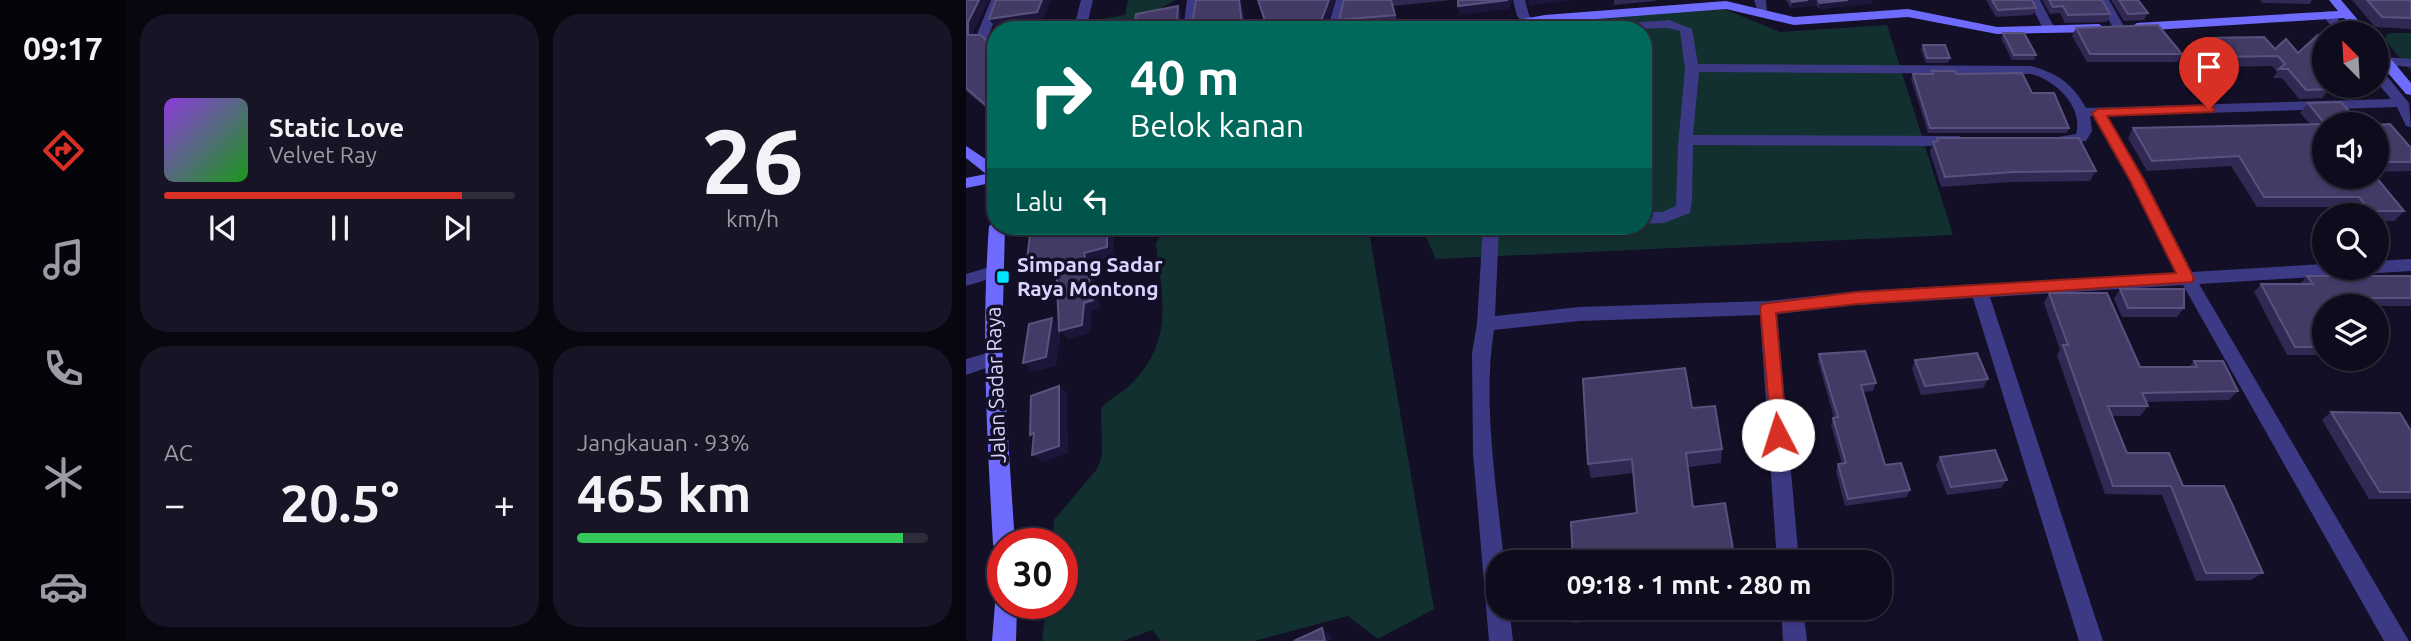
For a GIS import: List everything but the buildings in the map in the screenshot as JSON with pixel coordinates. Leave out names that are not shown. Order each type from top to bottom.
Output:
[{"type":"street","points":[[988,21],[997,0]]},
{"type":"street","points":[[1082,21],[1087,0]]},
{"type":"street","points":[[1190,21],[1193,0]]},
{"type":"street","points":[[1336,21],[1342,0]]},
{"type":"street","points":[[1519,0],[1523,16],[1528,21],[1711,5],[1761,6],[1794,21],[1923,13],[1979,29],[1999,31],[2119,28],[2347,14]]},
{"type":"street","points":[[2034,0],[2049,29]]},
{"type":"street","points":[[2102,0],[2119,28]]},
{"type":"street","points":[[2335,0],[2353,21]]},
{"type":"street","points":[[2328,15],[2333,21]]},
{"type":"street","points":[[981,39],[987,24]]},
{"type":"street","points":[[1652,27],[1680,25],[1686,29],[1693,68],[1686,140],[1684,209],[1664,217],[1652,218]]},
{"type":"street","points":[[966,42],[987,38]]},
{"type":"street","points":[[1693,68],[2031,70],[2054,78],[2081,112],[2085,125],[2081,138],[2073,141],[2045,141]]},
{"type":"street","points":[[2389,76],[2407,97],[2411,123]]},
{"type":"street","points":[[2081,112],[2407,97]]},
{"type":"street","points":[[2098,113],[2137,180],[2187,278],[2397,641]]},
{"type":"street","points":[[1686,140],[1976,141]]},
{"type":"street","points":[[966,151],[987,168]]},
{"type":"street","points":[[966,183],[987,178]]},
{"type":"street","name":"Jalan Sadar Raya","points":[[996,235],[991,359],[1003,528]]},
{"type":"street","points":[[1491,235],[1486,324],[1481,354],[1483,453],[1502,641]]},
{"type":"street","points":[[2389,266],[2411,265]]},
{"type":"street","points":[[1486,324],[1579,314],[1768,308],[1857,298],[2312,271]]},
{"type":"street","points":[[966,280],[993,272]]},
{"type":"street","points":[[1979,290],[2091,641]]},
{"type":"street","points":[[1768,308],[1787,550]]},
{"type":"street","points":[[966,367],[991,359]]},
{"type":"street","points":[[1004,641],[1005,619]]},
{"type":"street","points":[[1793,620],[1795,641]]},
{"type":"lane","points":[[2389,65],[2411,63]]},
{"type":"green space","points":[[1128,0],[1175,0],[1139,21],[1089,21],[1125,15]]},
{"type":"green space","points":[[1719,7],[1780,32],[1887,25],[1953,235],[1436,259],[1425,235],[1652,235],[1652,21],[1574,21]]},
{"type":"green space","points":[[2411,33],[2411,71],[2389,45],[2389,34]]},
{"type":"green space","points":[[1163,235],[1370,235],[1434,609],[1378,639],[1348,616],[1254,641],[1161,641],[1152,630],[1123,641],[1042,641],[1044,619],[1078,619],[1078,528],[1053,528],[1054,520],[1097,469],[1102,456],[1101,408],[1135,380],[1156,348],[1162,299],[1156,244]]},
{"type":"place","name":"Simpang Sadar Raya Montong","points":[[1003,277]]},
{"type":"route","points":[[1778,435],[1768,308],[1857,298],[2187,278],[2137,180],[2098,113],[2209,109]]}]
